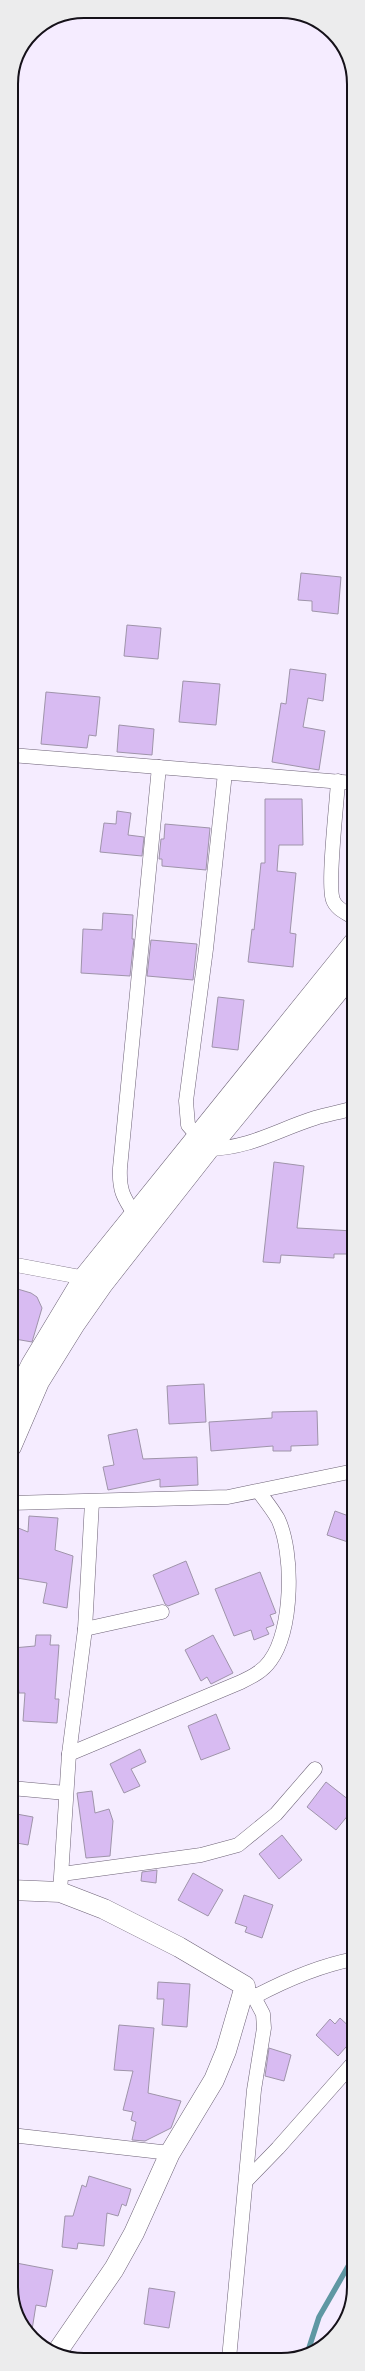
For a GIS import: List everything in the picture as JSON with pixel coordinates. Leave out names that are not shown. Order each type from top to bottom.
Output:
[{"type":"main road","points":[[18,1431],[43,1376],[75,1324],[203,1143],[347,951]]},
{"type":"main road","points":[[18,1392],[31,1365],[84,1277],[135,1215],[203,1143],[347,980]]},
{"type":"main road","points":[[18,1889],[61,1883],[104,1909],[153,1934],[250,1991],[214,2080],[170,2153],[134,2233],[114,2270],[60,2348]]},
{"type":"street","points":[[18,756],[347,782]]},
{"type":"street","points":[[135,1215],[122,1197],[119,1184],[159,767]]},
{"type":"street","points":[[225,773],[206,949],[186,1101],[186,1118],[203,1143],[243,1146],[315,1118],[347,1110]]},
{"type":"street","points":[[338,781],[332,880],[333,900],[340,909],[347,914]]},
{"type":"street","points":[[18,1265],[84,1277],[103,1284]]},
{"type":"street","points":[[18,1503],[228,1497],[259,1492],[347,1473]]},
{"type":"street","points":[[69,1754],[241,1682],[261,1672],[271,1660],[279,1644],[286,1612],[287,1559],[285,1541],[278,1519],[259,1492]]},
{"type":"street","points":[[92,1502],[85,1629],[69,1754],[61,1883],[201,1856],[238,1845],[276,1814],[315,1769]]},
{"type":"street","points":[[85,1629],[162,1612]]},
{"type":"street","points":[[18,1789],[66,1793]]},
{"type":"street","points":[[230,2353],[254,2084],[264,2028],[263,2014],[250,1991],[347,1960]]},
{"type":"street","points":[[246,2181],[278,2148],[347,2070]]},
{"type":"street","points":[[18,2136],[170,2153]]},
{"type":"building","points":[[301,573],[341,577],[338,614],[312,611],[312,601],[298,600]]},
{"type":"building","points":[[127,625],[161,628],[158,659],[124,656]]},
{"type":"building","points":[[290,669],[326,674],[323,701],[308,698],[303,727],[325,731],[319,770],[272,762],[281,703],[286,704]]},
{"type":"building","points":[[183,681],[220,684],[216,725],[179,722]]},
{"type":"building","points":[[46,692],[100,697],[96,736],[89,735],[87,748],[41,744]]},
{"type":"building","points":[[119,725],[154,729],[152,755],[117,752]]},
{"type":"building","points":[[265,799],[302,799],[303,845],[279,845],[277,871],[296,873],[290,933],[296,934],[293,967],[248,962],[252,929],[254,930],[261,863],[265,863]]},
{"type":"building","points":[[117,811],[131,813],[128,835],[144,837],[142,856],[100,852],[104,823],[116,824]]},
{"type":"building","points":[[165,824],[210,828],[206,870],[162,866],[162,859],[159,859],[161,839],[164,839]]},
{"type":"building","points":[[103,913],[133,915],[132,939],[134,939],[130,976],[81,973],[83,929],[102,930]]},
{"type":"building","points":[[151,940],[197,944],[193,980],[147,976]]},
{"type":"building","points":[[218,997],[244,1000],[238,1050],[212,1047]]},
{"type":"building","points":[[274,1162],[304,1166],[297,1228],[347,1231],[347,1254],[334,1254],[334,1258],[281,1255],[280,1263],[263,1262]]},
{"type":"building","points":[[18,1289],[31,1293],[37,1297],[42,1308],[32,1342],[18,1340]]},
{"type":"building","points":[[204,1384],[206,1422],[169,1424],[167,1386]]},
{"type":"building","points":[[317,1411],[318,1445],[291,1446],[291,1451],[273,1451],[273,1446],[211,1451],[209,1422],[272,1418],[272,1412]]},
{"type":"building","points":[[137,1429],[143,1459],[197,1457],[198,1485],[160,1487],[160,1479],[108,1490],[103,1467],[114,1465],[108,1435]]},
{"type":"building","points":[[335,1511],[347,1515],[347,1542],[327,1535]]},
{"type":"building","points":[[29,1516],[58,1518],[55,1550],[73,1556],[67,1608],[43,1603],[47,1583],[18,1578],[18,1528],[28,1532]]},
{"type":"building","points":[[186,1561],[199,1594],[168,1606],[165,1604],[153,1575]]},
{"type":"building","points":[[260,1572],[276,1613],[270,1615],[274,1625],[266,1628],[269,1634],[254,1640],[251,1630],[234,1636],[215,1589]]},
{"type":"building","points":[[36,1635],[51,1635],[50,1645],[59,1645],[55,1699],[59,1699],[57,1723],[23,1721],[25,1693],[19,1693],[18,1648],[35,1646]]},
{"type":"building","points":[[213,1635],[233,1673],[211,1684],[207,1677],[201,1681],[185,1650]]},
{"type":"building","points":[[216,1714],[230,1749],[201,1760],[188,1726]]},
{"type":"building","points":[[140,1749],[146,1762],[131,1769],[140,1786],[124,1793],[110,1764]]},
{"type":"building","points":[[326,1782],[347,1798],[347,1817],[336,1830],[307,1807]]},
{"type":"building","points":[[92,1791],[95,1813],[109,1809],[113,1821],[110,1856],[86,1858],[77,1793]]},
{"type":"building","points":[[18,1814],[33,1817],[28,1845],[18,1843]]},
{"type":"building","points":[[282,1835],[302,1860],[279,1879],[259,1854]]},
{"type":"building","points":[[157,1870],[156,1883],[141,1881],[142,1872]]},
{"type":"building","points":[[193,1873],[223,1890],[208,1916],[178,1900]]},
{"type":"building","points":[[244,1895],[273,1905],[262,1938],[245,1932],[247,1927],[235,1923]]},
{"type":"building","points":[[158,1982],[190,1984],[187,2027],[162,2025],[164,1999],[157,1999]]},
{"type":"building","points":[[340,2018],[347,2024],[347,2046],[338,2056],[316,2035],[330,2019],[335,2024]]},
{"type":"building","points":[[119,2025],[154,2028],[148,2093],[181,2101],[171,2128],[145,2141],[132,2140],[136,2122],[131,2120],[133,2112],[123,2110],[133,2071],[114,2070]]},
{"type":"building","points":[[269,2048],[291,2055],[284,2081],[265,2076]]},
{"type":"building","points":[[89,2176],[131,2189],[126,2206],[122,2204],[118,2216],[107,2213],[104,2246],[78,2243],[77,2249],[62,2247],[65,2216],[73,2216],[82,2185],[86,2187]]},
{"type":"building","points":[[18,2263],[53,2270],[46,2307],[36,2305],[32,2328],[20,2304],[18,2292]]},
{"type":"building","points":[[149,2288],[175,2292],[169,2328],[144,2324]]},
{"type":"waterway","points":[[310,2346],[319,2317],[347,2268]]}]
